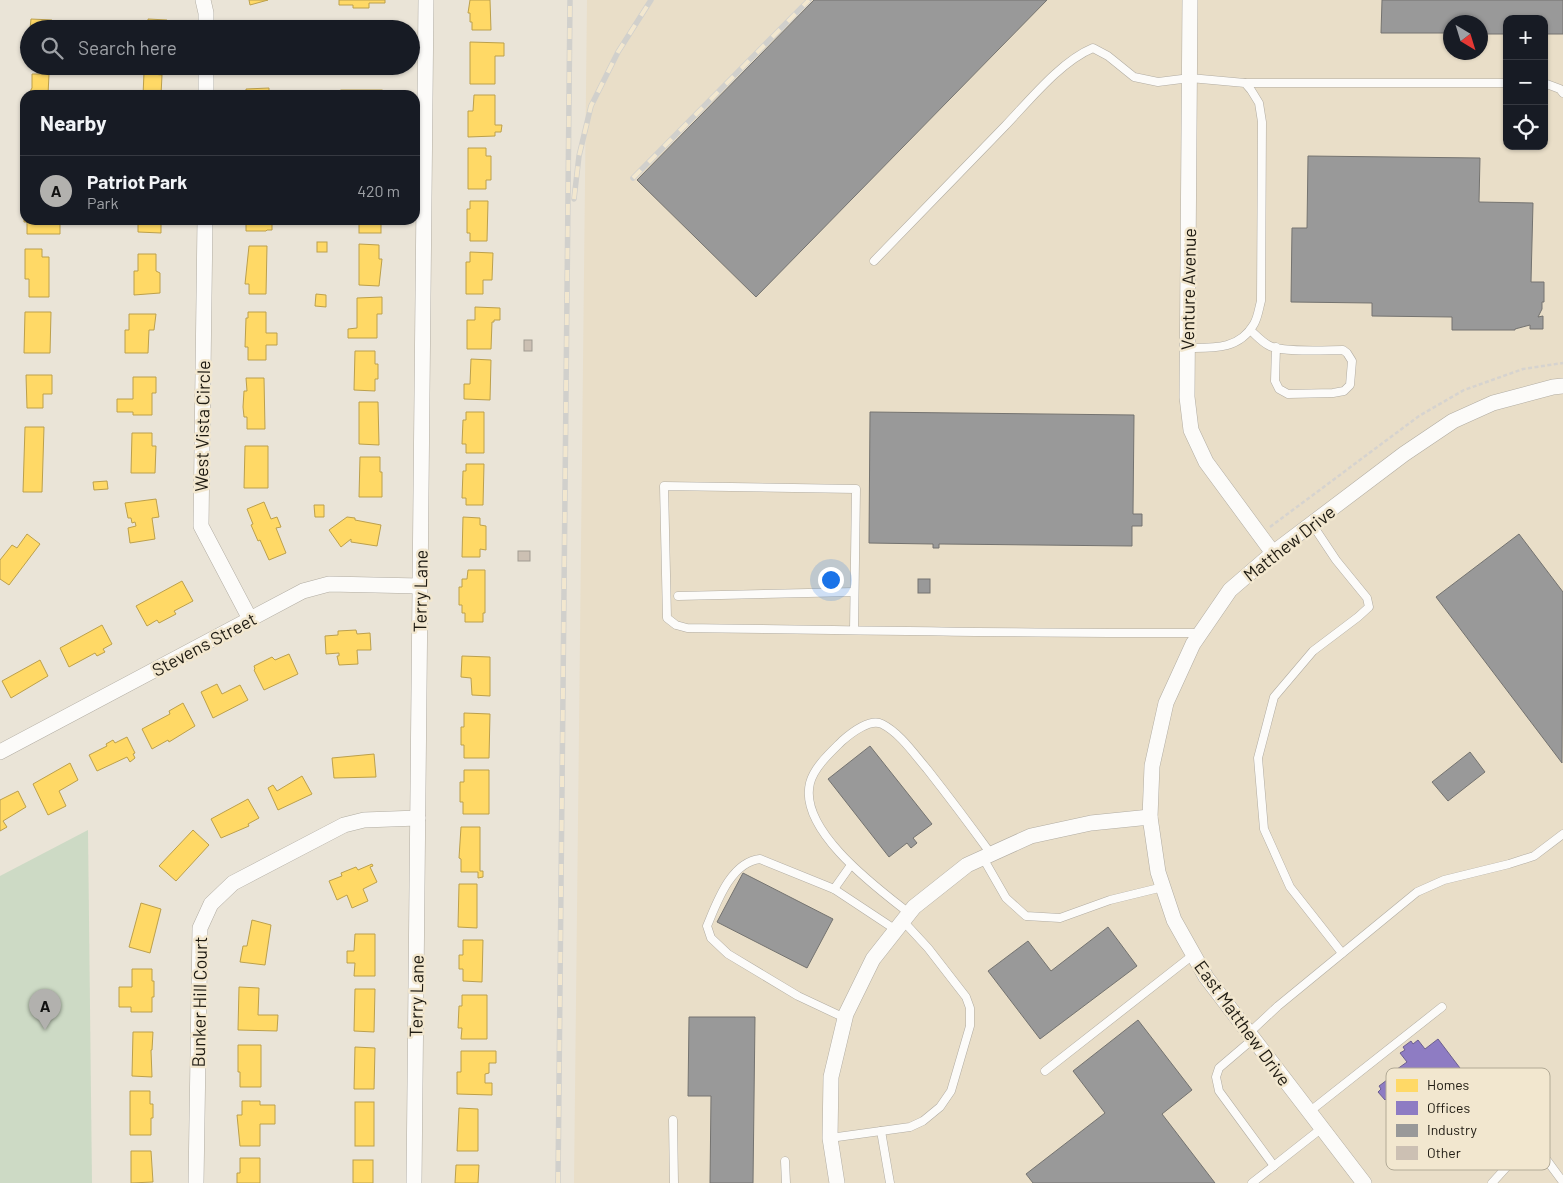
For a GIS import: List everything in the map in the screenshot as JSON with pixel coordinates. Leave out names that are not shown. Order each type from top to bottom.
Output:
[{"type":"street","points":[[203,0],[206,20]]},
{"type":"street","name":"Terry Lane","points":[[420,43],[426,0]]},
{"type":"street","name":"Venture Avenue","points":[[1190,0],[1187,397],[1191,430],[1206,462],[1274,552]]},
{"type":"street","points":[[206,75],[206,90]]},
{"type":"street","name":"Terry Lane","points":[[419,75],[419,90]]},
{"type":"street","name":"West Vista Circle","points":[[205,225],[201,526],[250,619]]},
{"type":"street","name":"Terry Lane","points":[[414,1183],[420,586],[419,225]]},
{"type":"street","name":"Matthew Drive","points":[[1150,817],[1152,766],[1166,703],[1193,644],[1230,590],[1274,552],[1452,420],[1493,403],[1563,386]]},
{"type":"street","name":"Stevens Street","points":[[0,752],[304,591],[329,584],[420,586]]},
{"type":"street","points":[[837,1183],[830,1138],[831,1078],[845,1018],[873,959],[914,907],[967,865],[1031,836],[1091,823],[1150,817]]},
{"type":"street","name":"East Matthew Drive","points":[[1150,817],[1158,872],[1174,920],[1193,955],[1206,977],[1364,1183]]},
{"type":"street","name":"Bunker Hill Court","points":[[196,1183],[200,928],[211,904],[233,883],[344,825],[364,820],[418,818]]},
{"type":"lane","points":[[874,261],[1069,62],[1093,48],[1108,56],[1134,77],[1158,82],[1190,78],[1245,83],[1503,83]]},
{"type":"lane","points":[[1187,348],[1219,348],[1233,344],[1246,335],[1255,323],[1261,301],[1262,122],[1259,103],[1245,83]]},
{"type":"lane","points":[[1548,84],[1560,89],[1563,93]]},
{"type":"lane","points":[[1250,330],[1270,347],[1343,350],[1352,361],[1350,385],[1344,391],[1333,393],[1288,394],[1279,390],[1275,381],[1276,348]]},
{"type":"lane","points":[[854,630],[856,488],[664,486],[667,618],[676,625],[687,628],[1088,634],[1200,633]]},
{"type":"lane","points":[[1312,524],[1336,560],[1367,598],[1369,607],[1313,651],[1274,697],[1258,758],[1264,829],[1290,886],[1342,953]]},
{"type":"lane","points":[[678,596],[854,592]]},
{"type":"lane","points":[[830,1138],[910,1127],[923,1121],[940,1107],[951,1091],[970,1026],[970,1008],[966,996],[928,948],[838,852],[817,821],[808,797],[810,782],[824,758],[846,738],[870,723],[880,722],[907,745],[960,812],[987,856],[1006,898],[1026,916],[1060,918],[1110,900],[1163,887]]},
{"type":"lane","points":[[1274,1166],[1219,1091],[1216,1077],[1219,1068],[1251,1036],[1342,953],[1417,892],[1444,880],[1534,856],[1563,834]]},
{"type":"lane","points":[[845,1018],[798,996],[728,954],[711,938],[707,926],[722,893],[740,867],[751,860],[760,859],[834,889],[903,921]]},
{"type":"lane","points":[[834,889],[851,865]]},
{"type":"lane","points":[[1045,1071],[1193,955]]},
{"type":"lane","points":[[1309,1112],[1442,1007]]},
{"type":"lane","points":[[673,1120],[674,1183]]},
{"type":"lane","points":[[1252,1183],[1322,1128]]},
{"type":"lane","points":[[881,1131],[890,1183]]},
{"type":"lane","points":[[785,1161],[786,1183]]},
{"type":"lane","points":[[1550,1164],[1563,1182]]},
{"type":"lane","points":[[1492,1183],[1504,1170]]},
{"type":"shaded area","points":[[587,0],[1563,0],[1563,1183],[574,1183]]},
{"type":"green space","points":[[88,830],[92,1183],[0,1183],[0,876]]},
{"type":"building: Homes","points":[[249,0],[268,0],[250,5]]},
{"type":"building: Homes","points":[[339,0],[385,0],[385,3],[369,3],[369,8],[353,8],[353,5],[339,5]]},
{"type":"building: Homes","points":[[470,0],[490,0],[491,30],[472,30],[470,13],[468,13]]},
{"type":"building: Homes","points":[[470,42],[504,43],[504,56],[495,56],[495,84],[470,84]]},
{"type":"building: Homes","points":[[32,75],[49,75],[48,90],[31,90]]},
{"type":"building: Homes","points":[[144,75],[162,75],[161,90],[143,90]]},
{"type":"building: Homes","points":[[269,88],[269,90],[246,90]]},
{"type":"building: Homes","points":[[474,95],[495,95],[495,125],[502,125],[501,132],[495,132],[495,136],[468,137],[468,111],[473,111]]},
{"type":"building: Homes","points":[[468,148],[486,148],[486,156],[491,156],[491,180],[486,180],[486,189],[468,189]]},
{"type":"building: Homes","points":[[470,201],[488,201],[487,241],[470,241],[470,233],[467,233],[467,209],[470,209]]},
{"type":"building: Homes","points":[[27,225],[60,225],[60,234],[27,234]]},
{"type":"building: Homes","points":[[138,225],[161,225],[161,233],[138,232]]},
{"type":"building: Homes","points":[[246,225],[272,225],[272,230],[246,231]]},
{"type":"building: Homes","points":[[359,225],[381,225],[381,233],[359,233]]},
{"type":"building: Homes","points":[[317,242],[327,242],[327,252],[317,252]]},
{"type":"building: Homes","points":[[359,244],[379,245],[379,259],[382,259],[379,286],[359,285]]},
{"type":"building: Homes","points":[[249,246],[267,246],[266,294],[249,294],[249,284],[245,284]]},
{"type":"building: Homes","points":[[25,249],[42,249],[42,257],[49,257],[49,297],[29,297],[29,279],[25,279]]},
{"type":"building: Homes","points":[[470,252],[493,253],[492,280],[483,280],[483,294],[466,294],[466,262],[470,262]]},
{"type":"building: Homes","points":[[138,254],[156,254],[156,271],[160,273],[160,293],[134,295],[134,271],[138,271]]},
{"type":"building: Homes","points":[[316,294],[326,295],[326,307],[315,306]]},
{"type":"building: Homes","points":[[382,297],[382,314],[377,314],[377,338],[348,338],[348,329],[357,328],[357,298]]},
{"type":"building: Homes","points":[[475,307],[500,308],[500,320],[492,322],[491,349],[467,349],[467,320],[475,320]]},
{"type":"building: Homes","points":[[25,312],[51,312],[50,353],[24,353]]},
{"type":"building: Homes","points":[[248,312],[266,312],[266,333],[277,333],[277,345],[266,345],[266,360],[248,360],[248,347],[245,347]]},
{"type":"building: Homes","points":[[129,314],[156,314],[154,330],[149,330],[148,353],[125,353],[125,330],[129,330]]},
{"type":"building: Homes","points":[[355,351],[375,351],[375,364],[378,364],[378,379],[375,379],[375,391],[354,390]]},
{"type":"building: Homes","points":[[471,359],[491,360],[490,400],[464,399],[464,384],[470,384]]},
{"type":"building: Homes","points":[[26,375],[52,375],[52,394],[43,394],[43,408],[27,408]]},
{"type":"building: Homes","points":[[133,377],[156,377],[156,393],[152,393],[152,415],[133,415],[133,412],[117,412],[117,399],[133,399]]},
{"type":"building: Homes","points":[[246,378],[264,378],[265,429],[247,429],[247,417],[244,417],[243,407],[244,391],[247,391]]},
{"type":"building: Homes","points":[[359,402],[378,402],[379,445],[359,444]]},
{"type":"building: Homes","points":[[466,412],[484,412],[484,453],[466,453],[466,444],[462,444],[463,420],[466,420]]},
{"type":"building: Homes","points":[[25,427],[44,427],[42,492],[23,492]]},
{"type":"building: Homes","points":[[132,433],[152,433],[152,446],[156,446],[155,473],[131,473]]},
{"type":"building: Homes","points":[[245,446],[268,446],[268,488],[244,488]]},
{"type":"building: Homes","points":[[360,457],[380,457],[382,497],[359,497]]},
{"type":"building: Homes","points":[[466,464],[484,464],[483,505],[466,505],[466,498],[462,498],[463,471],[466,471]]},
{"type":"building: Homes","points":[[107,481],[108,489],[94,490],[93,482]]},
{"type":"building: Homes","points":[[156,499],[159,517],[152,518],[155,539],[130,543],[128,528],[136,526],[135,522],[132,523],[131,518],[128,518],[125,503]]},
{"type":"building: Homes","points":[[264,502],[271,519],[277,517],[281,527],[276,528],[286,553],[269,560],[251,525],[253,524],[247,509]]},
{"type":"building: Homes","points":[[314,505],[324,505],[324,517],[315,517]]},
{"type":"building: Homes","points":[[347,517],[381,525],[377,546],[351,542],[351,539],[341,547],[329,530]]},
{"type":"building: Homes","points":[[463,517],[480,518],[480,525],[486,526],[486,550],[480,549],[480,557],[462,557]]},
{"type":"building: Homes","points":[[27,534],[40,544],[9,585],[0,579],[0,560],[12,545],[17,548]]},
{"type":"building: Homes","points":[[468,570],[485,570],[485,613],[483,613],[483,622],[465,622],[465,613],[462,613],[462,605],[459,605],[459,587],[462,587],[462,579],[467,579]]},
{"type":"building: Homes","points":[[182,581],[193,601],[174,611],[176,614],[159,623],[157,620],[147,626],[136,606]]},
{"type":"building: Homes","points":[[102,625],[112,644],[103,649],[105,652],[97,656],[95,653],[69,667],[60,648]]},
{"type":"building: Homes","points":[[356,630],[357,634],[370,633],[371,650],[357,650],[358,664],[339,665],[337,656],[339,656],[339,653],[326,654],[325,636],[338,635],[338,631]]},
{"type":"building: Homes","points":[[289,654],[298,674],[264,690],[254,670],[254,666],[272,657],[275,660]]},
{"type":"building: Homes","points":[[462,656],[490,657],[490,696],[472,695],[471,678],[461,677]]},
{"type":"building: Homes","points":[[40,660],[48,676],[11,698],[2,681]]},
{"type":"building: Homes","points":[[217,684],[222,694],[240,685],[248,700],[213,718],[201,692]]},
{"type":"building: Homes","points":[[183,703],[195,726],[169,742],[168,740],[152,749],[142,729],[170,714],[169,711]]},
{"type":"building: Homes","points":[[464,713],[490,714],[489,758],[464,758],[464,745],[461,745],[461,727],[464,727]]},
{"type":"building: Homes","points":[[127,737],[135,753],[133,754],[135,758],[130,762],[127,757],[97,771],[89,755],[107,746],[106,744],[113,740],[115,743]]},
{"type":"building: Homes","points":[[374,754],[376,777],[334,778],[332,758]]},
{"type":"building: Homes","points":[[70,763],[78,780],[59,791],[66,806],[48,815],[33,784]]},
{"type":"building: Homes","points":[[464,770],[489,770],[489,814],[463,814],[463,802],[460,802],[460,782],[464,782]]},
{"type":"building: Homes","points":[[302,776],[312,794],[278,810],[268,788],[273,785],[277,791]]},
{"type":"building: Homes","points":[[18,791],[26,807],[3,821],[7,827],[0,831],[0,800]]},
{"type":"building: Homes","points":[[248,799],[259,818],[248,824],[249,826],[221,838],[211,819]]},
{"type":"building: Homes","points":[[461,827],[480,827],[480,871],[483,871],[483,877],[478,878],[478,872],[461,872],[461,859],[459,858]]},
{"type":"building: Homes","points":[[193,830],[209,845],[176,881],[159,866]]},
{"type":"building: Homes","points":[[372,864],[373,866],[370,867],[377,882],[363,889],[368,901],[352,908],[347,895],[337,900],[329,881],[342,876],[341,873],[356,867],[358,870]]},
{"type":"building: Homes","points":[[459,884],[477,884],[477,928],[458,927]]},
{"type":"building: Homes","points":[[141,903],[161,909],[150,953],[129,947]]},
{"type":"building: Homes","points":[[252,920],[271,925],[265,965],[240,962],[243,946],[247,946]]},
{"type":"building: Homes","points":[[355,934],[375,934],[375,976],[354,976],[355,963],[347,963],[347,951],[354,951]]},
{"type":"building: Homes","points":[[463,940],[483,940],[482,982],[463,981],[463,969],[459,969],[459,955],[463,955]]},
{"type":"building: Homes","points":[[132,969],[152,969],[154,997],[152,997],[152,1012],[131,1012],[131,1007],[119,1007],[119,987],[132,987]]},
{"type":"building: Homes","points":[[239,987],[259,988],[258,1015],[278,1015],[277,1031],[238,1030]]},
{"type":"building: Homes","points":[[355,989],[375,989],[374,1032],[354,1031]]},
{"type":"building: Homes","points":[[462,995],[487,995],[487,1039],[461,1039],[462,1028],[458,1028],[459,1006],[462,1006]]},
{"type":"building: Homes","points":[[133,1032],[153,1032],[151,1050],[152,1077],[132,1076]]},
{"type":"building: Homes","points":[[238,1045],[261,1045],[261,1087],[240,1087]]},
{"type":"building: Homes","points":[[355,1047],[375,1048],[374,1089],[354,1089]]},
{"type":"building: Homes","points":[[461,1051],[496,1051],[496,1063],[489,1063],[489,1073],[485,1074],[485,1083],[492,1083],[492,1095],[457,1094],[457,1072],[461,1072]]},
{"type":"building: Homes","points":[[130,1091],[150,1091],[150,1104],[153,1104],[151,1135],[130,1135]]},
{"type":"building: Homes","points":[[242,1101],[260,1101],[260,1105],[275,1105],[275,1124],[260,1124],[260,1146],[240,1146],[237,1115],[242,1115]]},
{"type":"building: Homes","points":[[355,1102],[374,1102],[374,1146],[355,1146]]},
{"type":"building: Homes","points":[[459,1108],[478,1109],[478,1151],[457,1151]]},
{"type":"building: Homes","points":[[131,1151],[151,1151],[153,1182],[131,1183]]},
{"type":"building: Homes","points":[[240,1158],[260,1158],[260,1183],[237,1183],[237,1173],[240,1173]]},
{"type":"building: Homes","points":[[353,1160],[373,1160],[373,1183],[353,1183]]},
{"type":"building: Homes","points":[[456,1165],[479,1165],[478,1183],[455,1183]]},
{"type":"building: Offices","points":[[1438,1039],[1460,1068],[1399,1068],[1407,1062],[1400,1053],[1405,1050],[1403,1047],[1411,1041],[1413,1044],[1418,1040],[1425,1049]]},
{"type":"building: Offices","points":[[1386,1081],[1385,1100],[1378,1092],[1381,1089],[1379,1086]]},
{"type":"building: Industry","points":[[814,0],[1047,0],[756,297],[637,180]]},
{"type":"building: Industry","points":[[1382,0],[1563,0],[1563,34],[1548,34],[1548,15],[1503,15],[1503,34],[1488,34],[1488,15],[1443,15],[1443,33],[1381,33]]},
{"type":"building: Industry","points":[[1308,156],[1480,158],[1479,202],[1533,203],[1531,282],[1544,282],[1544,302],[1542,302],[1542,309],[1538,317],[1543,316],[1543,329],[1530,329],[1530,325],[1515,330],[1452,330],[1452,317],[1372,316],[1372,303],[1291,302],[1292,228],[1307,228]]},
{"type":"building: Industry","points":[[870,412],[1134,415],[1133,514],[1142,514],[1142,526],[1132,526],[1132,546],[939,544],[939,548],[933,548],[933,544],[869,543]]},
{"type":"building: Industry","points":[[1519,534],[1563,592],[1562,763],[1436,597]]},
{"type":"building: Industry","points":[[918,579],[930,579],[930,593],[918,593]]},
{"type":"building: Industry","points":[[870,746],[932,824],[913,838],[917,843],[911,848],[907,843],[889,857],[828,779]]},
{"type":"building: Industry","points":[[1470,752],[1485,772],[1448,801],[1432,782]]},
{"type":"building: Industry","points":[[743,873],[833,919],[807,968],[717,922]]},
{"type":"building: Industry","points":[[1108,927],[1137,966],[1040,1039],[988,971],[1028,941],[1051,971]]},
{"type":"building: Industry","points":[[689,1017],[755,1017],[753,1183],[710,1183],[711,1096],[688,1096]]},
{"type":"building: Industry","points":[[1138,1020],[1192,1090],[1162,1114],[1215,1183],[1033,1183],[1026,1174],[1105,1113],[1073,1071]]},
{"type":"building: Other","points":[[524,340],[532,340],[532,351],[524,351]]},
{"type":"building: Other","points":[[518,551],[530,551],[530,561],[518,561]]},
{"type":"railway","points":[[558,1183],[570,0]]},
{"type":"railway","points":[[574,199],[579,156],[591,106],[618,52],[651,0]]},
{"type":"railway","points":[[633,178],[809,0]]},
{"type":"place","name":"Patriot Park","points":[[45,1030]]}]
